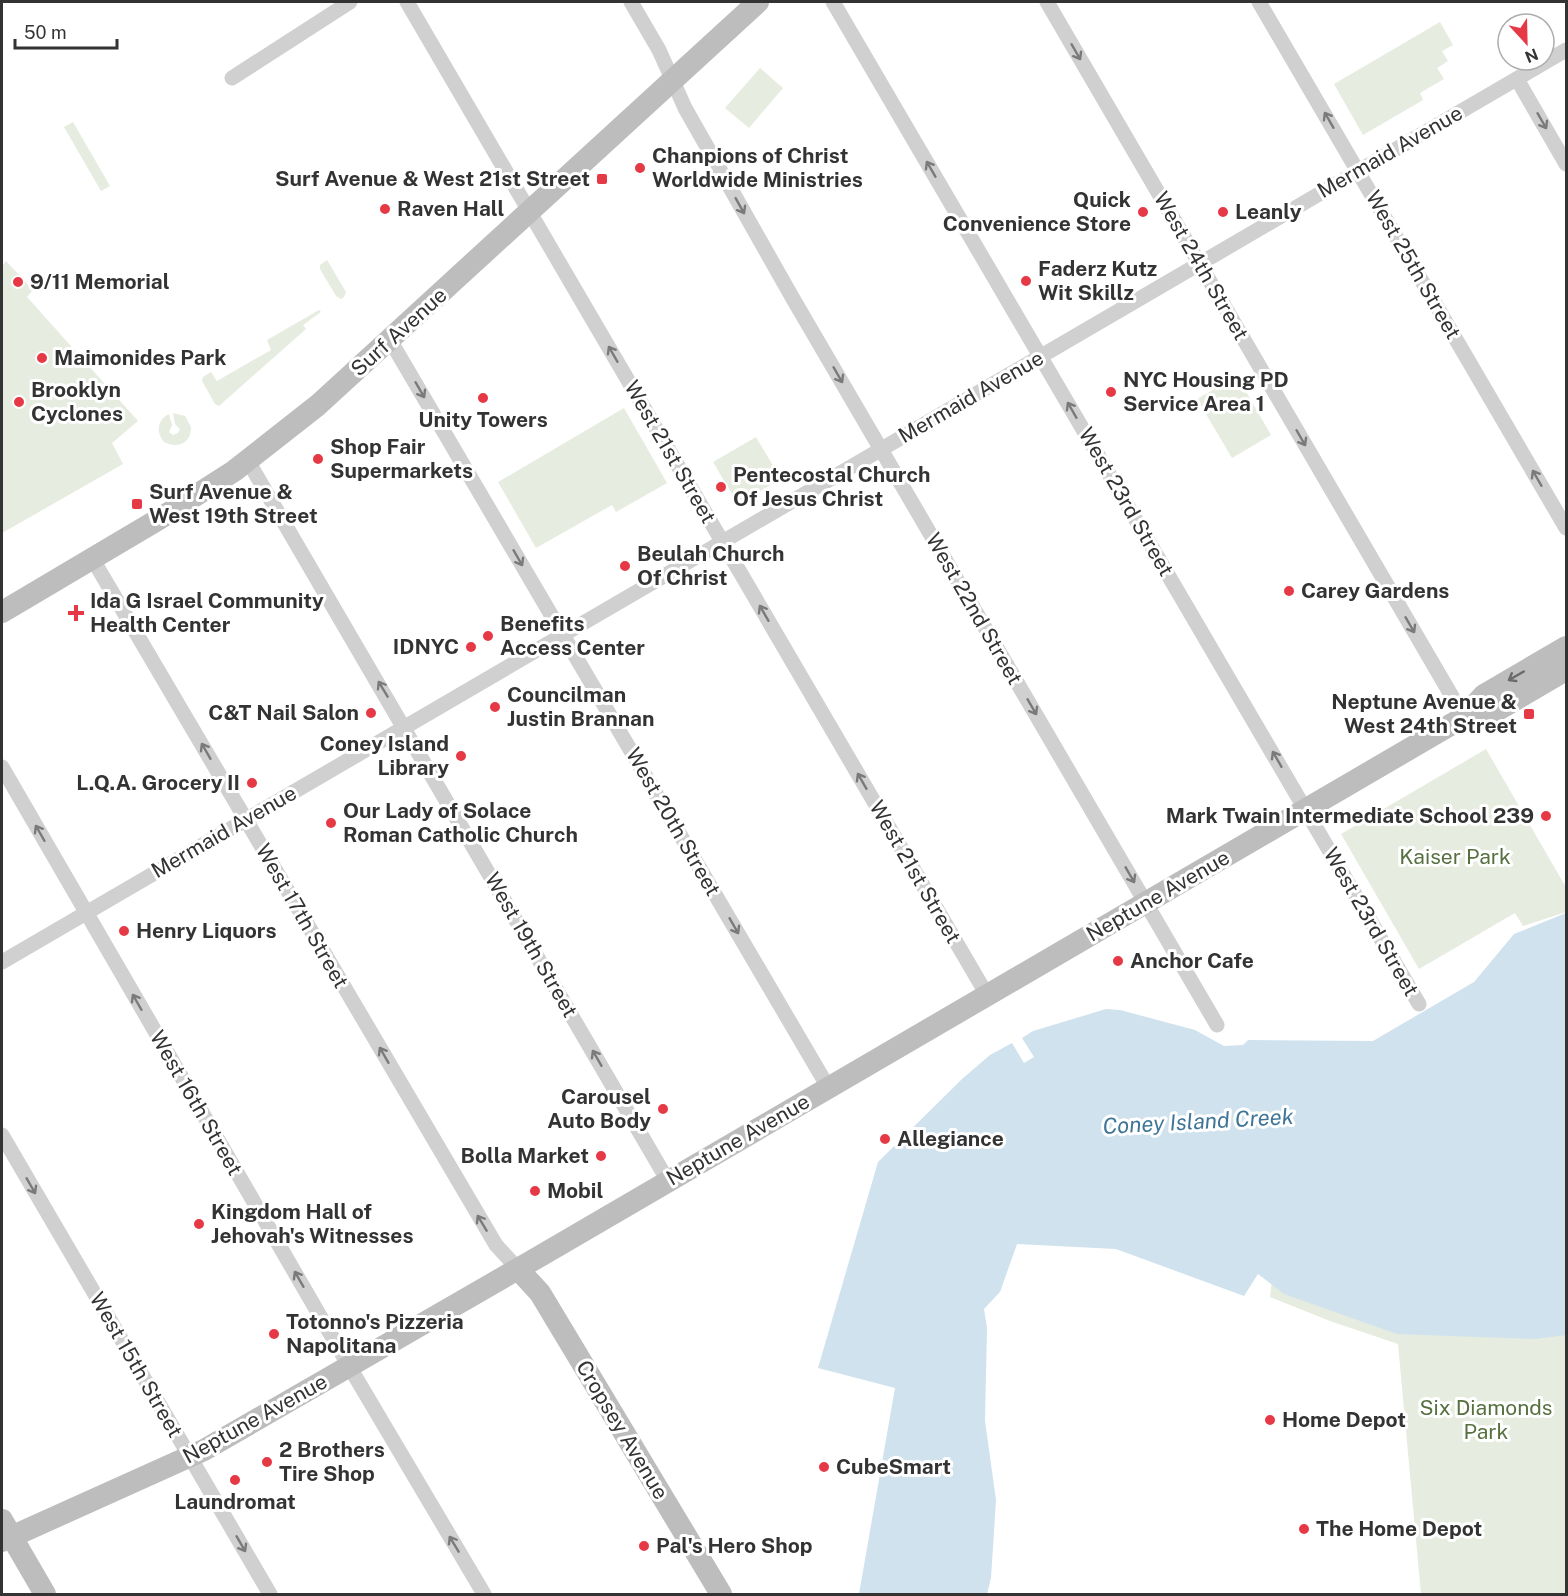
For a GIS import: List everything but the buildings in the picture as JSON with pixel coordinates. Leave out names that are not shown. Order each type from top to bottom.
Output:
[{"type":"main road","name":"Surf Avenue","points":[[2,612],[159,519],[248,461],[318,405],[758,2]]},
{"type":"main road","name":"Neptune Avenue","points":[[5,1533],[190,1457],[518,1269],[1464,717],[1484,695],[1566,647]]},
{"type":"main road","name":"Neptune Avenue","points":[[1464,717],[1496,711],[1566,670]]},
{"type":"main road","name":"Cropsey Avenue","points":[[518,1269],[540,1293],[721,1594]]},
{"type":"main road","points":[[5,1533],[45,1594]]},
{"type":"street","points":[[232,78],[350,2]]},
{"type":"street","name":"West 21st Street","points":[[407,2],[987,995]]},
{"type":"street","name":"West 22nd Street","points":[[631,2],[659,50],[685,108],[792,297],[1217,1024]]},
{"type":"street","name":"West 23rd Street","points":[[833,2],[1419,1004]]},
{"type":"street","name":"West 24th Street","points":[[1047,2],[1464,717]]},
{"type":"street","name":"West 25th Street","points":[[1259,2],[1566,528]]},
{"type":"street","name":"Mermaid Avenue","points":[[2,962],[1566,50]]},
{"type":"street","points":[[1517,79],[1566,164]]},
{"type":"street","name":"West 20th Street","points":[[390,340],[828,1087]]},
{"type":"street","name":"West 19th Street","points":[[248,461],[668,1181]]},
{"type":"street","name":"West 17th Street","points":[[93,558],[495,1245],[518,1269]]},
{"type":"street","name":"West 16th Street","points":[[2,767],[349,1366],[484,1594]]},
{"type":"street","name":"West 15th Street","points":[[2,1135],[270,1594]]},
{"type":"green space","points":[[1440,22],[1453,45],[1442,51],[1448,61],[1437,68],[1444,79],[1420,93],[1423,100],[1363,135],[1334,84]]},
{"type":"green space","points":[[760,68],[783,88],[749,128],[725,108]]},
{"type":"green space","points":[[73,122],[110,186],[101,191],[64,127]]},
{"type":"green space","points":[[327,260],[346,292],[341,299],[336,296],[320,269],[320,265]]},
{"type":"green space","name":"Maimonides Park","points":[[6,261],[33,290],[27,297],[138,421],[112,443],[123,464],[2,533],[2,266]]},
{"type":"green space","points":[[319,310],[321,312],[303,325],[306,329],[219,406],[215,404],[202,381],[203,377],[211,372],[217,381],[271,350],[267,340]]},
{"type":"green space","points":[[1237,376],[1271,435],[1232,458],[1197,399]]},
{"type":"green space","points":[[624,408],[667,483],[616,512],[612,505],[536,548],[498,482]]},
{"type":"green space","points":[[173,413],[185,416],[191,427],[189,437],[179,445],[164,442],[159,430],[162,419],[169,414],[172,425],[169,432],[173,435],[178,433],[180,429],[175,424]]},
{"type":"green space","points":[[756,437],[781,479],[738,504],[713,462]]},
{"type":"green space","name":"Kaiser Park","points":[[1486,749],[1564,884],[1566,883],[1566,912],[1523,926],[1515,913],[1419,969],[1341,834]]},
{"type":"green space","name":"Six Diamonds Park","points":[[1272,1280],[1566,1303],[1566,1594],[1421,1594],[1398,1344],[1330,1321],[1270,1297]]},
{"type":"water","name":"Coney Island Creek","points":[[1566,913],[1566,1335],[1535,1339],[1397,1334],[1284,1294],[1258,1274],[1244,1296],[1116,1249],[1017,1244],[1000,1292],[984,1309],[987,1328],[985,1421],[996,1500],[991,1578],[987,1594],[859,1594],[895,1388],[818,1368],[878,1162],[962,1079],[990,1055],[1012,1043],[1024,1063],[1034,1057],[1022,1038],[1033,1031],[1106,1009],[1120,1010],[1195,1030],[1224,1046],[1243,1045],[1248,1040],[1373,1041],[1474,982],[1514,934]]},
{"type":"place","name":"Chanpions of Christ Worldwide Ministries","points":[[640,168]]},
{"type":"place","name":"Surf Avenue & West 21st Street","points":[[602,179]]},
{"type":"place","name":"Raven Hall","points":[[385,209]]},
{"type":"place","name":"Quick Convenience Store","points":[[1143,212]]},
{"type":"place","name":"Leanly","points":[[1223,212]]},
{"type":"place","name":"Faderz Kutz Wit Skillz","points":[[1026,281]]},
{"type":"place","name":"9/11 Memorial","points":[[18,282]]},
{"type":"place","name":"Maimonides Park","points":[[42,358]]},
{"type":"place","name":"NYC Housing PD Service Area 1","points":[[1111,392]]},
{"type":"place","name":"Unity Towers","points":[[483,398]]},
{"type":"place","name":"Brooklyn Cyclones","points":[[19,402]]},
{"type":"place","name":"Shop Fair Supermarkets","points":[[318,459]]},
{"type":"place","name":"Pentecostal Church Of Jesus Christ","points":[[721,487]]},
{"type":"place","name":"Surf Avenue & West 19th Street","points":[[137,504]]},
{"type":"place","name":"Beulah Church Of Christ","points":[[625,566]]},
{"type":"place","name":"Carey Gardens","points":[[1289,591]]},
{"type":"place","name":"Ida G Israel Community Health Center","points":[[76,613]]},
{"type":"place","name":"Benefits Access Center","points":[[488,636]]},
{"type":"place","name":"IDNYC","points":[[471,647]]},
{"type":"place","name":"Councilman Justin Brannan","points":[[495,707]]},
{"type":"place","name":"C&T Nail Salon","points":[[371,713]]},
{"type":"place","name":"Neptune Avenue & West 24th Street","points":[[1529,714]]},
{"type":"place","name":"Coney Island Library","points":[[461,756]]},
{"type":"place","name":"L.Q.A. Grocery II","points":[[252,783]]},
{"type":"place","name":"Mark Twain Intermediate School 239","points":[[1546,816]]},
{"type":"place","name":"Our Lady of Solace Roman Catholic Church","points":[[331,823]]},
{"type":"place","name":"Henry Liquors","points":[[124,931]]},
{"type":"place","name":"Anchor Cafe","points":[[1118,961]]},
{"type":"place","name":"Carousel Auto Body","points":[[663,1109]]},
{"type":"place","name":"Allegiance","points":[[885,1139]]},
{"type":"place","name":"Bolla Market","points":[[601,1156]]},
{"type":"place","name":"Mobil","points":[[535,1191]]},
{"type":"place","name":"Kingdom Hall of Jehovah's Witnesses","points":[[199,1224]]},
{"type":"place","name":"Totonno's Pizzeria Napolitana","points":[[274,1334]]},
{"type":"place","name":"Home Depot","points":[[1270,1420]]},
{"type":"place","name":"2 Brothers Tire Shop","points":[[267,1462]]},
{"type":"place","name":"CubeSmart","points":[[824,1467]]},
{"type":"place","name":"Laundromat","points":[[235,1480]]},
{"type":"place","name":"The Home Depot","points":[[1304,1529]]},
{"type":"place","name":"Pal's Hero Shop","points":[[644,1546]]}]
